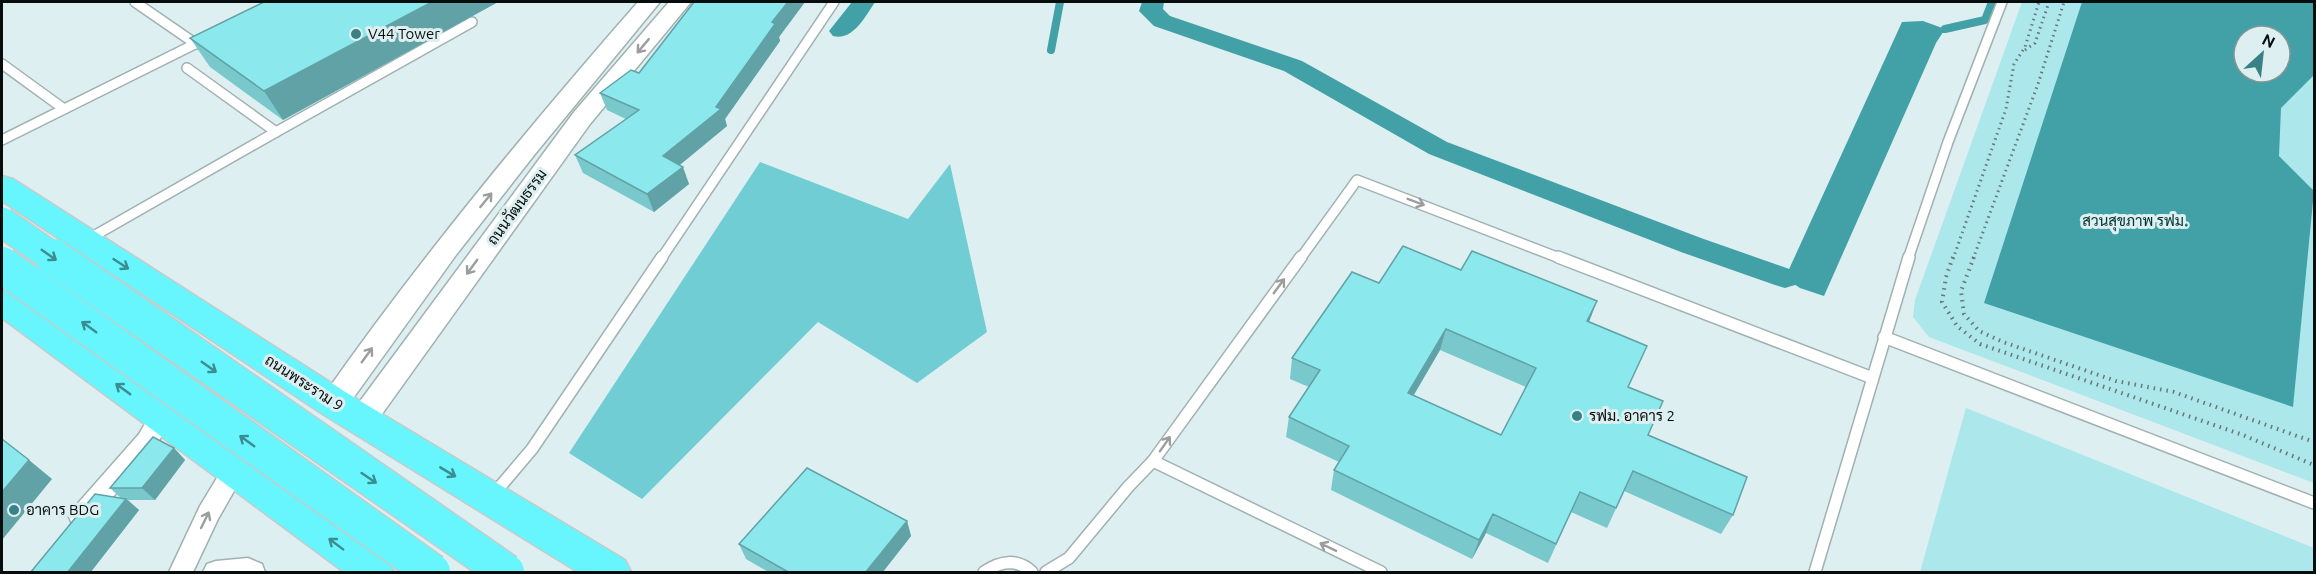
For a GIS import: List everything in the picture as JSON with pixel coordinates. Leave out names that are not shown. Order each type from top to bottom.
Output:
[{"type":"main road","name":"ถนนพระราม 9","points":[[2,187],[348,411],[611,573]]},
{"type":"main road","points":[[2,222],[506,573]]},
{"type":"main road","points":[[2,265],[432,573]]},
{"type":"main road","points":[[2,300],[374,573]]},
{"type":"main road","points":[[285,507],[348,411]]},
{"type":"street","name":"ถนนวัฒนธรรม","points":[[348,411],[366,356],[478,210],[582,80],[649,2]]},
{"type":"street","name":"ถนนวัฒนธรรม","points":[[348,411],[582,118],[680,2]]},
{"type":"street","points":[[63,537],[147,441],[161,417]]},
{"type":"street","points":[[181,573],[209,513],[234,470]]},
{"type":"street","points":[[216,573],[248,570],[254,573]]},
{"type":"lane","points":[[135,2],[196,44]]},
{"type":"lane","points":[[491,497],[532,449],[834,2]]},
{"type":"lane","points":[[1815,573],[1870,376],[1932,187],[2002,2]]},
{"type":"lane","points":[[85,241],[472,22]]},
{"type":"lane","points":[[3,137],[217,33]]},
{"type":"lane","points":[[2,64],[64,109]]},
{"type":"lane","points":[[187,68],[276,132]]},
{"type":"lane","points":[[1046,573],[1069,558],[1128,487],[1153,461],[1357,180],[1870,376]]},
{"type":"lane","points":[[1884,337],[2314,503]]},
{"type":"lane","points":[[1153,461],[1381,573]]},
{"type":"lane","points":[[984,573],[997,564],[1012,562],[1021,564],[1032,573]]},
{"type":"path","points":[[2039,2],[2022,52],[2014,64],[2006,109],[1946,277],[1942,302],[1957,326],[1980,344],[2242,435],[2314,465]]},
{"type":"path","points":[[2022,52],[2035,43],[2049,2]]},
{"type":"path","points":[[2064,2],[2038,84],[1961,291],[1964,314],[1979,331],[2003,342],[2116,381],[2174,392],[2314,442]]},
{"type":"green space","name":"สวนสุขภาพ รฟม.","points":[[2022,2],[2314,2],[2314,483],[1929,337],[1913,317],[1915,300]]},
{"type":"green space","points":[[1966,408],[2314,548],[2314,572],[1920,572]]},
{"type":"shaded area","name":"สวนสุขภาพ รฟม.","points":[[2082,2],[2314,2],[2314,75],[2281,108],[2279,156],[2314,191],[2293,407],[1984,303]]},
{"type":"shaded area","points":[[1923,21],[1945,29],[1936,43],[1824,296],[1800,288],[1785,278],[1902,22]]},
{"type":"shaded area","points":[[760,162],[908,219],[950,164],[987,332],[917,383],[818,322],[642,499],[569,453]]},
{"type":"building","points":[[264,2],[432,2],[264,91],[190,38]]},
{"type":"building","points":[[694,2],[788,2],[772,22],[775,24],[716,107],[721,109],[663,156],[683,167],[647,194],[575,155],[639,110],[600,93],[631,70],[639,73]]},
{"type":"building","name":"รฟม. อาคาร 2","points":[[1403,246],[1461,270],[1472,251],[1597,301],[1587,321],[1647,346],[1628,387],[1663,401],[1648,435],[1747,477],[1733,515],[1633,471],[1616,508],[1580,492],[1556,544],[1493,514],[1479,540],[1334,470],[1349,446],[1289,417],[1320,370],[1292,358],[1352,272],[1379,283]],"holes":[[[1446,329],[1536,368],[1501,435],[1408,393]]]},
{"type":"building","points":[[153,437],[174,448],[142,488],[110,488]]},
{"type":"building","points":[[2,439],[29,460],[2,492]]},
{"type":"building","points":[[807,468],[907,521],[865,573],[790,573],[739,544]]},
{"type":"building","points":[[95,494],[126,499],[67,573],[30,573]]},
{"type":"waterway","points":[[841,31],[864,2]]},
{"type":"waterway","points":[[1051,50],[1060,2]]},
{"type":"waterway","points":[[1153,2],[1151,11],[1162,21],[1293,66],[1438,148],[1691,245],[1785,278]]},
{"type":"waterway","points":[[1945,29],[1985,20],[1992,2]]},
{"type":"place","name":"V44 Tower","points":[[356,34]]},
{"type":"place","name":"รฟม. อาคาร 2","points":[[1577,416]]},
{"type":"place","name":"อาคาร BDG","points":[[14,510]]}]
